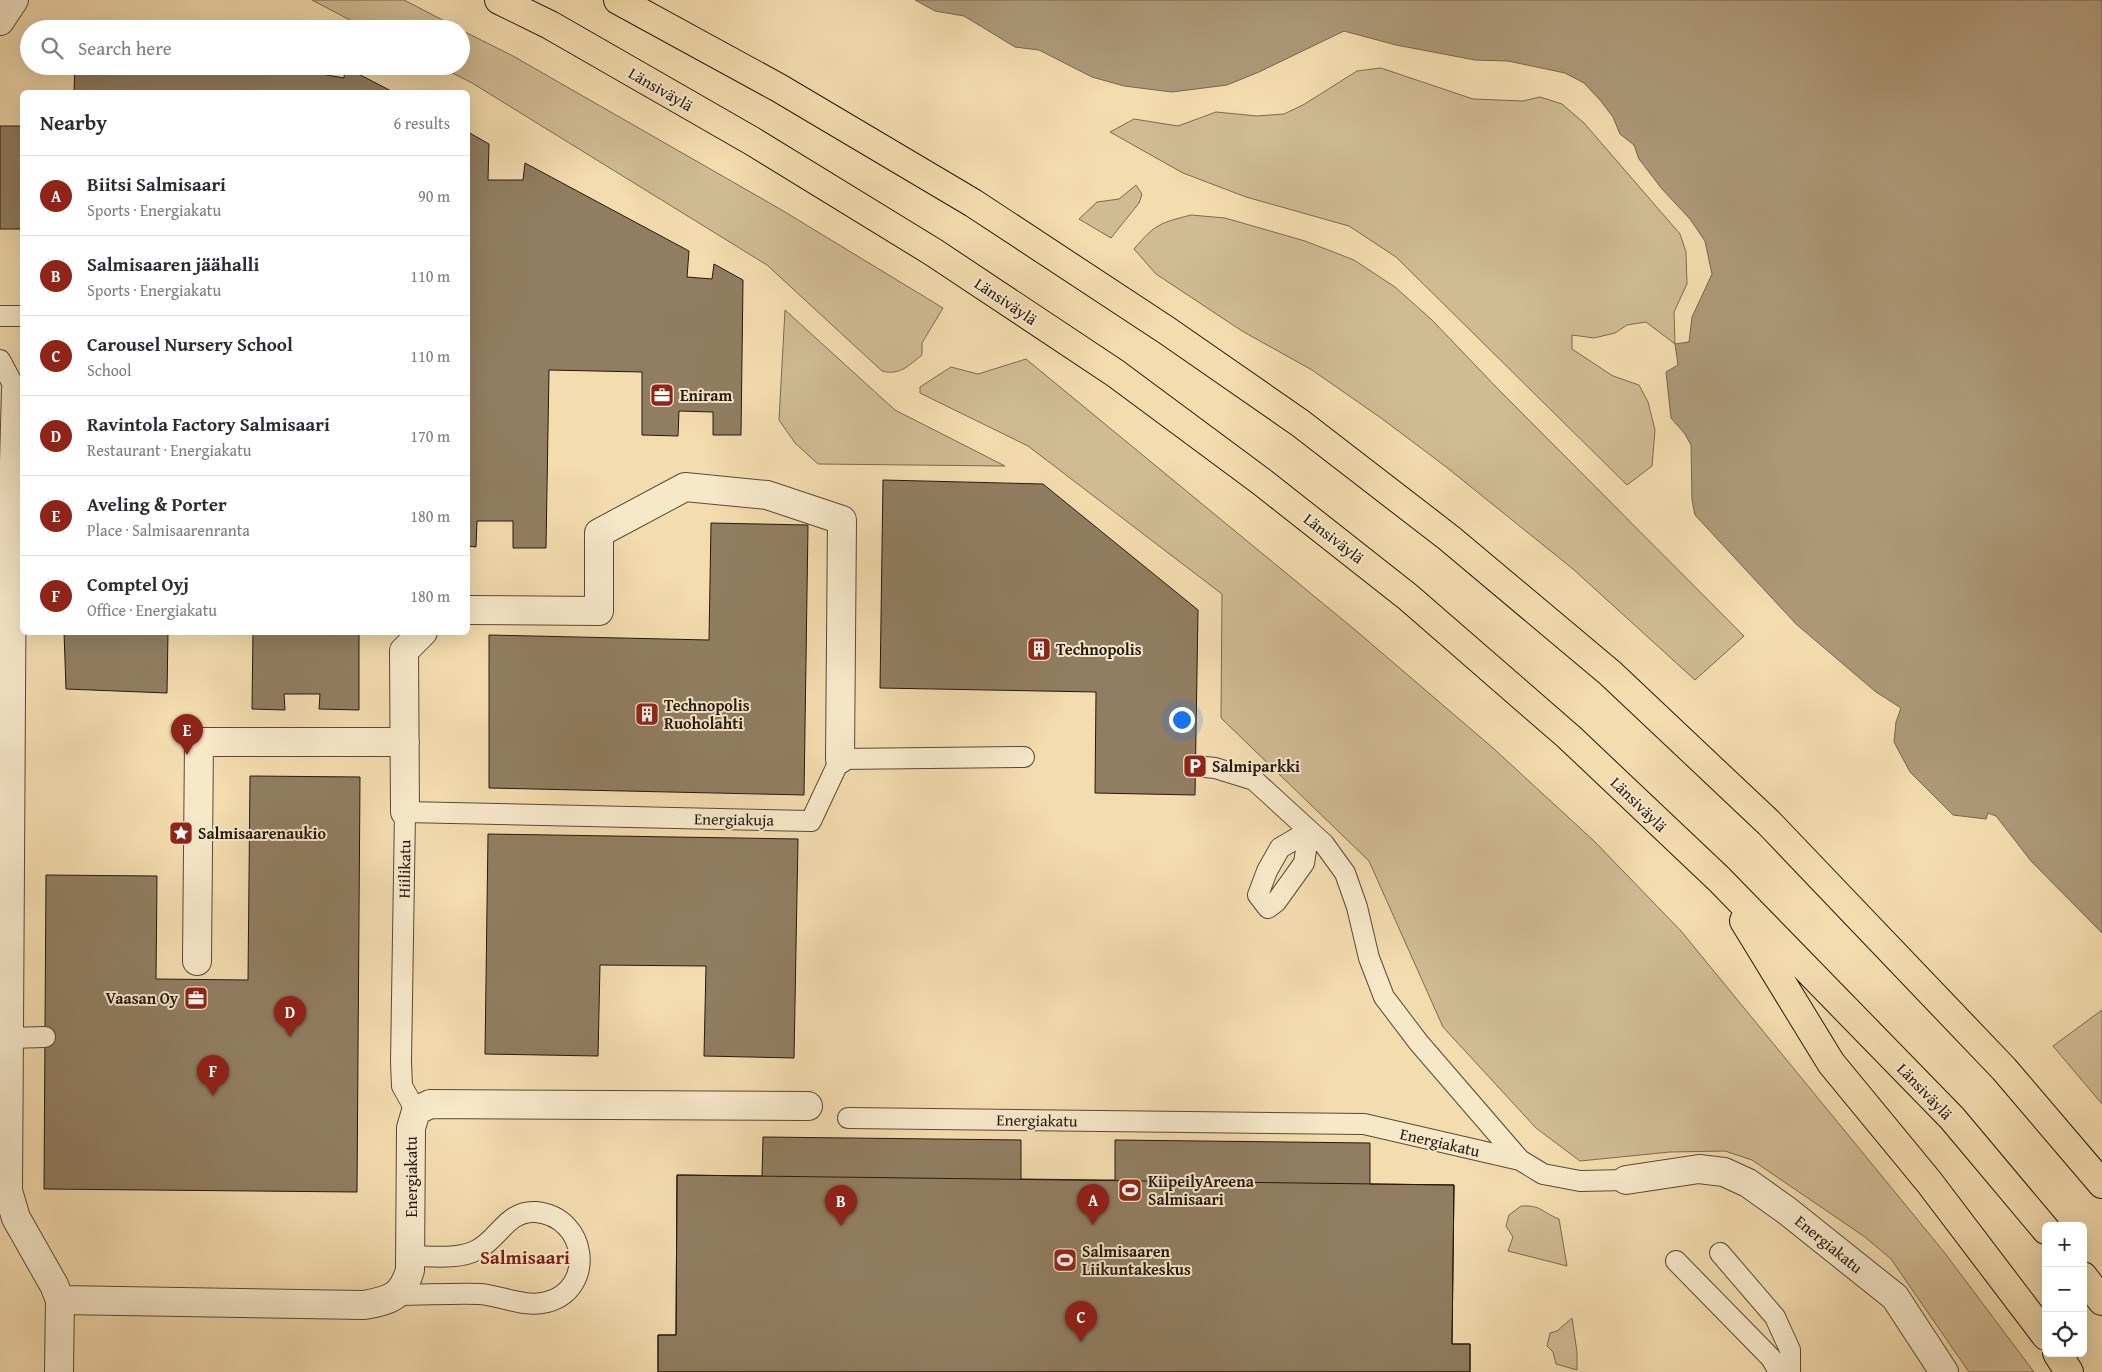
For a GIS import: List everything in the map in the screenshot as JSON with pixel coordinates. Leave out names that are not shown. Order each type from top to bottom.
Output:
[{"type":"highway","name":"Länsiväylä","points":[[499,0],[550,25],[752,140],[933,252],[1115,373],[1262,482],[1408,597],[1569,737],[1719,879],[1952,1118],[2042,1225]]},
{"type":"highway","points":[[618,0],[779,88],[972,203],[1158,325],[1300,423],[1449,538],[1610,673],[1769,823],[2004,1069],[2102,1167]]},
{"type":"highway","points":[[1719,879],[1831,1063],[1930,1182],[2042,1331]]},
{"type":"highway","points":[[2004,1069],[2102,1184]]},
{"type":"highway","points":[[2087,1281],[2102,1301]]},
{"type":"highway","points":[[2060,1357],[2069,1372]]},
{"type":"street","points":[[0,21],[14,0]]},
{"type":"street","points":[[19,384],[8,1191],[16,1218],[54,1285],[60,1300],[59,1372]]},
{"type":"street","points":[[470,610],[599,611],[599,533],[685,487],[768,495],[842,520],[840,759]]},
{"type":"street","name":"Hiilikatu","points":[[404,812],[404,651],[420,635]]},
{"type":"street","points":[[197,961],[199,742],[405,742]]},
{"type":"street","points":[[416,1111],[430,1104],[808,1106]]},
{"type":"street","name":"Energiakatu","points":[[397,1295],[406,1284],[410,1270],[411,1128],[416,1111]]},
{"type":"street","name":"Energiakatu","points":[[1626,1180],[1699,1169],[1724,1172],[1748,1183],[1786,1210],[1896,1297],[1944,1372]]},
{"type":"street","points":[[60,1300],[364,1305],[384,1301],[397,1295]]},
{"type":"lane","points":[[0,316],[20,316]]},
{"type":"lane","points":[[0,360],[19,384]]},
{"type":"lane","points":[[840,759],[1024,757]]},
{"type":"lane","name":"Energiakuja","points":[[404,812],[811,821],[840,759]]},
{"type":"lane","points":[[1196,766],[1215,768],[1254,780],[1324,844],[1345,873],[1357,907],[1368,958],[1384,997],[1419,1043],[1520,1160]]},
{"type":"lane","name":"Hiilikatu","points":[[404,812],[401,1062],[402,1086],[416,1111]]},
{"type":"lane","points":[[9,1038],[45,1037]]},
{"type":"lane","name":"Energiakatu","points":[[848,1118],[1364,1124],[1520,1160],[1543,1174],[1580,1181],[1626,1180]]},
{"type":"lane","points":[[397,1295],[478,1294],[522,1303],[549,1301],[562,1295],[571,1286],[580,1258],[578,1244],[572,1231],[550,1215],[534,1212],[517,1216],[504,1224],[486,1244],[469,1253],[454,1256],[410,1256]]},
{"type":"lane","points":[[1720,1253],[1775,1317],[1790,1350],[1790,1372]]},
{"type":"lane","points":[[1676,1261],[1771,1358],[1779,1372]]},
{"type":"shaded area","points":[[312,0],[404,0],[443,20],[350,20]]},
{"type":"shaded area","points":[[915,0],[2102,0],[2102,933],[2031,861],[1996,816],[1988,813],[1986,819],[1953,815],[1910,772],[1894,742],[1896,722],[1901,708],[1876,692],[1796,624],[1695,515],[1692,500],[1691,445],[1685,434],[1671,418],[1666,372],[1678,365],[1675,344],[1689,342],[1692,317],[1712,274],[1705,241],[1690,219],[1662,189],[1639,159],[1634,145],[1620,134],[1613,117],[1584,83],[1565,73],[1508,61],[1475,60],[1396,45],[1344,31],[1259,72],[1227,85],[1172,92],[1124,86],[1092,77],[1039,50],[1015,47],[964,16],[935,11]]},
{"type":"shaded area","points":[[470,34],[513,56],[780,209],[943,308],[922,343],[922,355],[899,371],[882,371],[767,265],[456,75],[470,75]]},
{"type":"shaded area","points":[[1381,68],[1473,99],[1523,101],[1540,97],[1562,104],[1584,123],[1680,234],[1686,252],[1687,284],[1674,312],[1675,344],[1646,322],[1627,325],[1615,333],[1594,338],[1572,335],[1572,349],[1613,376],[1639,385],[1648,402],[1655,430],[1652,466],[1627,485],[1396,257],[1349,226],[1246,197],[1183,173],[1110,132],[1134,119],[1178,126],[1216,112],[1257,116],[1284,114],[1303,105],[1357,71]]},
{"type":"shaded area","points":[[1136,185],[1142,194],[1139,203],[1111,238],[1079,219],[1097,202],[1119,199]]},
{"type":"shaded area","points":[[1191,215],[1225,218],[1305,241],[1354,260],[1395,287],[1432,320],[1499,390],[1744,636],[1695,680],[1573,569],[1445,466],[1312,370],[1242,331],[1156,274],[1134,249],[1153,229],[1172,220]]},
{"type":"shaded area","points":[[785,310],[895,410],[1005,466],[818,464],[795,443],[779,420]]},
{"type":"shaded area","points":[[1026,359],[1354,629],[1493,748],[1594,841],[1681,931],[1944,1252],[2034,1372],[1969,1372],[1891,1259],[1865,1237],[1752,1160],[1725,1151],[1670,1152],[1580,1161],[1536,1128],[1443,1027],[1369,861],[1221,718],[1222,594],[1028,446],[920,393],[920,387],[951,367],[978,374]]},
{"type":"shaded area","points":[[2102,1010],[2102,1104],[2053,1046]]},
{"type":"shaded area","points":[[1521,1206],[1538,1208],[1559,1219],[1567,1266],[1508,1251],[1513,1237],[1506,1226],[1509,1215]]},
{"type":"shaded area","points":[[1572,1318],[1577,1352],[1577,1370],[1556,1364],[1553,1352],[1547,1346],[1550,1333],[1557,1331]]},
{"type":"building","points":[[75,75],[327,75],[344,78],[344,75],[360,75],[389,90],[74,90]]},
{"type":"building","points":[[0,126],[20,126],[20,229],[0,229]]},
{"type":"building","points":[[470,133],[489,144],[488,180],[523,180],[525,163],[689,251],[687,277],[712,279],[714,264],[743,280],[741,435],[713,435],[713,412],[679,411],[678,436],[642,435],[642,372],[549,370],[546,548],[513,548],[513,521],[477,521],[476,547],[470,546]]},
{"type":"building","name":"Technopolis","points":[[883,480],[1043,484],[1198,610],[1195,795],[1095,793],[1096,692],[880,688]]},
{"type":"building","name":"Technopolis Ruoholahti","points":[[711,523],[808,525],[804,795],[489,788],[489,635],[709,640]]},
{"type":"building","points":[[64,635],[168,635],[167,693],[66,689]]},
{"type":"building","points":[[253,635],[359,635],[359,710],[319,709],[320,694],[284,694],[285,710],[252,709]]},
{"type":"building","points":[[250,776],[360,777],[357,1192],[44,1189],[46,875],[157,876],[156,979],[248,980]]},
{"type":"building","points":[[488,834],[798,839],[794,1058],[704,1056],[706,966],[600,965],[598,1056],[485,1054]]},
{"type":"building","name":"Salmisaaren Liikuntakeskus","points":[[763,1137],[1021,1140],[1021,1179],[1103,1180],[1115,1180],[1115,1140],[1370,1143],[1370,1184],[1454,1185],[1452,1344],[1470,1344],[1470,1372],[658,1372],[658,1335],[676,1335],[677,1175],[762,1176]]},
{"type":"building","name":"Salmisaaren Liikuntakeskus","points":[[677,1175],[1454,1185],[1452,1344],[1470,1344],[1470,1372],[658,1372],[658,1335],[676,1335]]},
{"type":"place","name":"Eniram","points":[[662,395]]},
{"type":"place","name":"Technopolis","points":[[1039,649]]},
{"type":"place","name":"Technopolis Ruoholahti","points":[[647,714]]},
{"type":"place","name":"Aveling & Porter","points":[[187,755]]},
{"type":"place","name":"Salmiparkki","points":[[1195,766]]},
{"type":"place","name":"Salmisaarenaukio","points":[[181,833]]},
{"type":"place","name":"Vaasan Oy","points":[[196,998]]},
{"type":"place","name":"Ravintola Factory Salmisaari","points":[[290,1037]]},
{"type":"place","name":"Comptel Oyj","points":[[213,1096]]},
{"type":"place","name":"KiipeilyAreena Salmisaari","points":[[1130,1190]]},
{"type":"place","name":"Biitsi Salmisaari","points":[[1093,1225]]},
{"type":"place","name":"Salmisaaren jäähalli","points":[[841,1226]]},
{"type":"place","name":"Salmisaaren Liikuntakeskus","points":[[1065,1260]]},
{"type":"place","name":"Carousel Nursery School","points":[[1081,1342]]},
{"type":"district","name":"Salmisaari","points":[[525,1257]]}]
